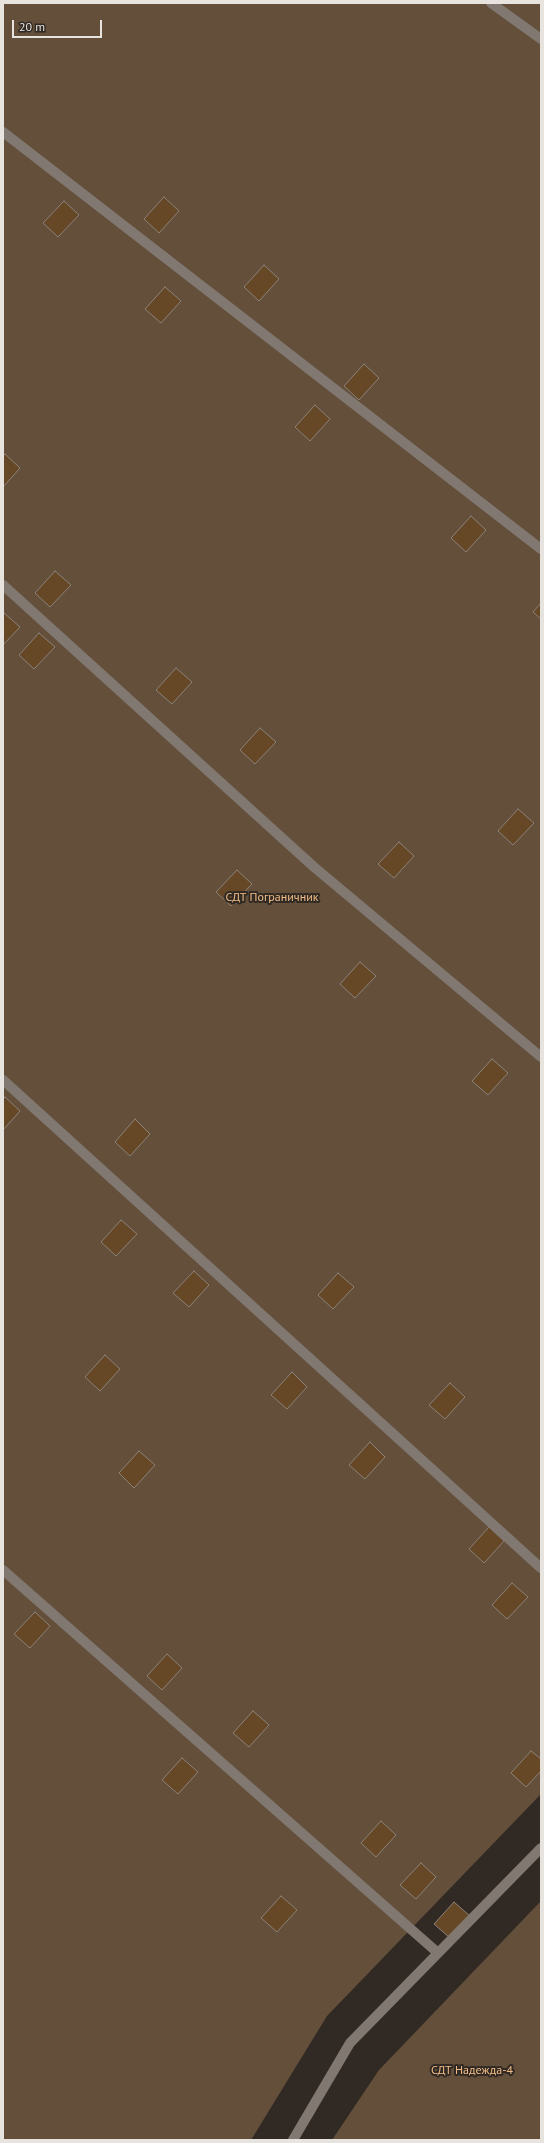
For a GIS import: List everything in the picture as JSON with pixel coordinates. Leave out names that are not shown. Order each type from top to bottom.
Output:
[{"type":"street","points":[[491,3],[541,39]]},
{"type":"street","points":[[3,132],[541,549]]},
{"type":"street","points":[[3,585],[314,867],[541,1057]]},
{"type":"street","points":[[3,1080],[541,1568]]},
{"type":"street","points":[[3,1570],[438,1953]]},
{"type":"street","points":[[292,2140],[350,2044],[541,1848]]},
{"type":"green space","name":"СДТ Пограничник","points":[[3,3],[541,3],[541,1794],[327,2016],[251,2140],[3,2140]]},
{"type":"green space","name":"СДТ Надежда-4","points":[[541,1901],[541,2140],[332,2140],[379,2070]]},
{"type":"building","points":[[164,197],[179,211],[159,233],[144,219]]},
{"type":"building","points":[[64,201],[79,215],[58,237],[43,223]]},
{"type":"building","points":[[264,265],[279,279],[259,301],[244,287]]},
{"type":"building","points":[[165,287],[181,301],[161,323],[145,309]]},
{"type":"building","points":[[364,364],[379,378],[359,400],[344,386]]},
{"type":"building","points":[[315,405],[330,419],[310,441],[295,427]]},
{"type":"building","points":[[5,454],[20,468],[3,487],[3,456]]},
{"type":"building","points":[[471,516],[486,530],[466,552],[451,538]]},
{"type":"building","points":[[55,571],[71,585],[50,607],[35,593]]},
{"type":"building","points":[[541,603],[541,619],[533,612]]},
{"type":"building","points":[[4,613],[20,627],[3,645],[3,614]]},
{"type":"building","points":[[39,633],[55,647],[34,669],[19,655]]},
{"type":"building","points":[[176,668],[192,682],[172,704],[156,690]]},
{"type":"building","points":[[260,728],[276,742],[255,764],[240,750]]},
{"type":"building","points":[[518,809],[534,823],[513,845],[498,831]]},
{"type":"building","points":[[399,842],[414,856],[394,878],[378,864]]},
{"type":"building","points":[[237,870],[252,884],[231,906],[216,892]]},
{"type":"building","points":[[360,962],[376,976],[355,998],[340,984]]},
{"type":"building","points":[[492,1059],[508,1073],[488,1095],[472,1081]]},
{"type":"building","points":[[5,1097],[20,1111],[3,1130],[3,1099]]},
{"type":"building","points":[[135,1119],[150,1134],[130,1156],[115,1142]]},
{"type":"building","points":[[121,1220],[137,1234],[116,1256],[101,1242]]},
{"type":"building","points":[[194,1271],[209,1285],[189,1307],[173,1293]]},
{"type":"building","points":[[338,1273],[354,1287],[333,1309],[318,1295]]},
{"type":"building","points":[[105,1355],[120,1369],[100,1391],[85,1377]]},
{"type":"building","points":[[292,1372],[307,1387],[287,1409],[271,1395]]},
{"type":"building","points":[[450,1383],[465,1397],[445,1419],[429,1405]]},
{"type":"building","points":[[370,1442],[385,1457],[365,1479],[349,1465]]},
{"type":"building","points":[[139,1451],[155,1465],[134,1488],[119,1473]]},
{"type":"building","points":[[489,1527],[504,1541],[484,1563],[469,1549]]},
{"type":"building","points":[[512,1583],[528,1597],[507,1619],[492,1605]]},
{"type":"building","points":[[35,1612],[50,1626],[30,1648],[14,1634]]},
{"type":"building","points":[[167,1654],[182,1668],[162,1690],[147,1676]]},
{"type":"building","points":[[253,1711],[269,1725],[249,1747],[233,1733]]},
{"type":"building","points":[[531,1751],[541,1759],[541,1771],[526,1787],[511,1773]]},
{"type":"building","points":[[182,1758],[198,1772],[178,1794],[162,1780]]},
{"type":"building","points":[[381,1821],[396,1835],[376,1857],[361,1843]]},
{"type":"building","points":[[421,1863],[436,1877],[416,1899],[400,1885]]},
{"type":"building","points":[[281,1896],[297,1910],[277,1932],[261,1918]]},
{"type":"building","points":[[454,1902],[470,1916],[450,1938],[434,1924]]}]
